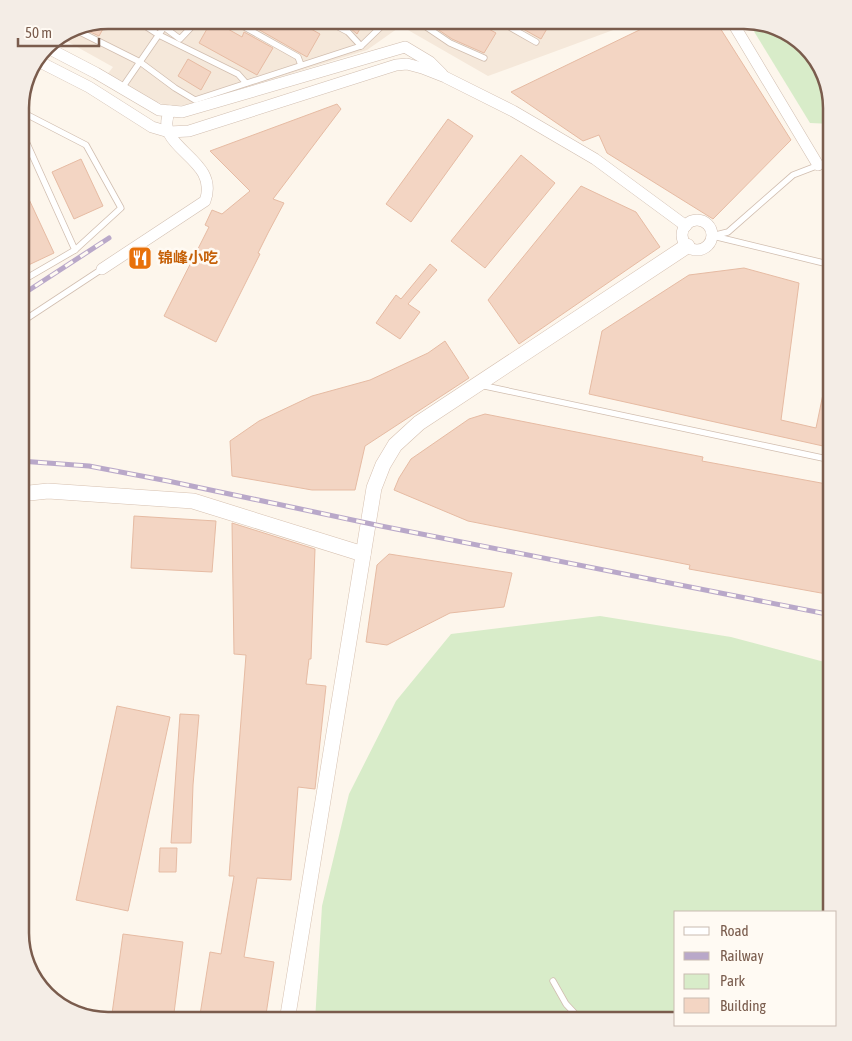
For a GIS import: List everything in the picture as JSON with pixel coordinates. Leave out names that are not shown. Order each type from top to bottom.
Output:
[{"type":"street","points":[[736,29],[818,165]]},
{"type":"street","points":[[53,51],[159,110],[182,112],[405,47],[430,62],[445,77]]},
{"type":"street","points":[[43,63],[89,87],[152,127],[172,137],[198,165],[209,185],[205,201],[102,269]]},
{"type":"street","points":[[172,137],[396,65],[415,66],[445,77],[513,111],[595,160],[686,226]]},
{"type":"street","points":[[170,111],[166,119],[172,137]]},
{"type":"street","points":[[693,221],[703,221],[710,227],[712,236],[705,248],[696,250],[687,246],[682,234],[686,226],[693,221]]},
{"type":"street","points":[[288,1012],[374,488],[383,465],[395,445],[419,423],[687,246]]},
{"type":"street","points":[[29,493],[48,491],[192,501],[363,554]]},
{"type":"lane","points":[[151,29],[238,74],[246,83]]},
{"type":"lane","points":[[122,88],[163,29]]},
{"type":"lane","points":[[166,29],[180,38],[189,29]]},
{"type":"lane","points":[[248,29],[298,57],[301,65]]},
{"type":"lane","points":[[342,29],[348,32],[361,46]]},
{"type":"lane","points":[[82,33],[140,62],[195,100],[361,46],[379,29]]},
{"type":"lane","points":[[429,29],[450,43],[484,58]]},
{"type":"lane","points":[[513,29],[536,42]]},
{"type":"lane","points":[[29,116],[86,145],[120,208],[75,250],[29,277]]},
{"type":"lane","points":[[29,148],[75,250]]},
{"type":"lane","points":[[712,236],[728,232],[793,175],[823,163]]},
{"type":"lane","points":[[712,236],[823,264]]},
{"type":"lane","points":[[29,317],[102,269]]},
{"type":"lane","points":[[478,385],[823,458]]},
{"type":"lane","points":[[553,981],[566,1004],[574,1012]]},
{"type":"shaded area","points":[[98,29],[397,29],[367,50],[187,105],[173,106],[171,108],[158,102],[155,106],[106,76],[113,67],[66,41]]},
{"type":"shaded area","points":[[406,29],[616,29],[488,76]]},
{"type":"green space","points":[[753,29],[784,39],[796,48],[810,64],[819,83],[823,98],[823,124],[810,123]]},
{"type":"green space","points":[[600,616],[731,637],[823,662],[823,911],[674,911],[674,1012],[316,1012],[322,906],[349,794],[396,701],[451,634]]},
{"type":"building","points":[[103,29],[99,36],[89,31]]},
{"type":"building","points":[[207,29],[228,29],[242,37],[244,32],[273,48],[257,75],[199,43]]},
{"type":"building","points":[[258,29],[311,29],[320,34],[307,57]]},
{"type":"building","points":[[351,29],[360,29],[357,34]]},
{"type":"building","points":[[437,29],[489,29],[496,33],[484,53],[452,39]]},
{"type":"building","points":[[523,29],[547,29],[541,39]]},
{"type":"building","points":[[641,29],[721,29],[791,140],[713,219],[607,153],[599,135],[583,141],[511,92]]},
{"type":"building","points":[[188,59],[211,72],[201,90],[178,76]]},
{"type":"building","points":[[337,104],[341,109],[273,199],[284,203],[216,342],[164,316],[209,227],[205,225],[212,210],[222,214],[250,191],[210,151]]},
{"type":"building","points":[[448,119],[473,136],[411,222],[386,204]]},
{"type":"building","points":[[521,155],[555,183],[485,268],[451,241]]},
{"type":"building","points":[[81,159],[103,206],[74,219],[52,172]]},
{"type":"building","points":[[581,186],[636,212],[660,247],[519,344],[488,300]]},
{"type":"building","points":[[29,199],[54,253],[29,265]]},
{"type":"building","points":[[430,264],[437,270],[408,304],[420,312],[400,339],[376,323],[396,295],[401,299]]},
{"type":"building","points":[[744,268],[799,283],[781,420],[816,428],[823,394],[823,446],[589,394],[602,331],[689,275]]},
{"type":"building","points":[[445,341],[469,378],[365,446],[355,490],[312,490],[232,476],[230,441],[259,421],[312,396],[370,380],[428,353]]},
{"type":"building","points":[[485,414],[703,457],[702,461],[823,483],[823,593],[689,569],[690,565],[468,521],[394,490],[411,459],[469,419]]},
{"type":"building","points":[[134,516],[216,521],[212,572],[131,568]]},
{"type":"building","points":[[232,523],[315,549],[311,659],[309,659],[306,684],[326,686],[315,789],[298,787],[291,880],[257,878],[244,957],[274,962],[266,1012],[200,1012],[210,952],[221,954],[234,876],[229,876],[246,655],[234,654]]},
{"type":"building","points":[[389,554],[512,573],[504,607],[450,613],[387,645],[366,642],[377,565]]},
{"type":"building","points":[[117,706],[170,717],[128,911],[76,900]]},
{"type":"building","points":[[180,714],[199,715],[193,785],[191,843],[171,843]]},
{"type":"building","points":[[160,848],[177,848],[176,872],[159,872]]},
{"type":"building","points":[[123,934],[183,942],[174,1012],[112,1012]]},
{"type":"railway","points":[[29,290],[109,238]]},
{"type":"railway","points":[[29,462],[89,466],[168,481],[381,526],[823,613]]},
{"type":"place","name":"锦峰小吃","points":[[140,258]]}]
